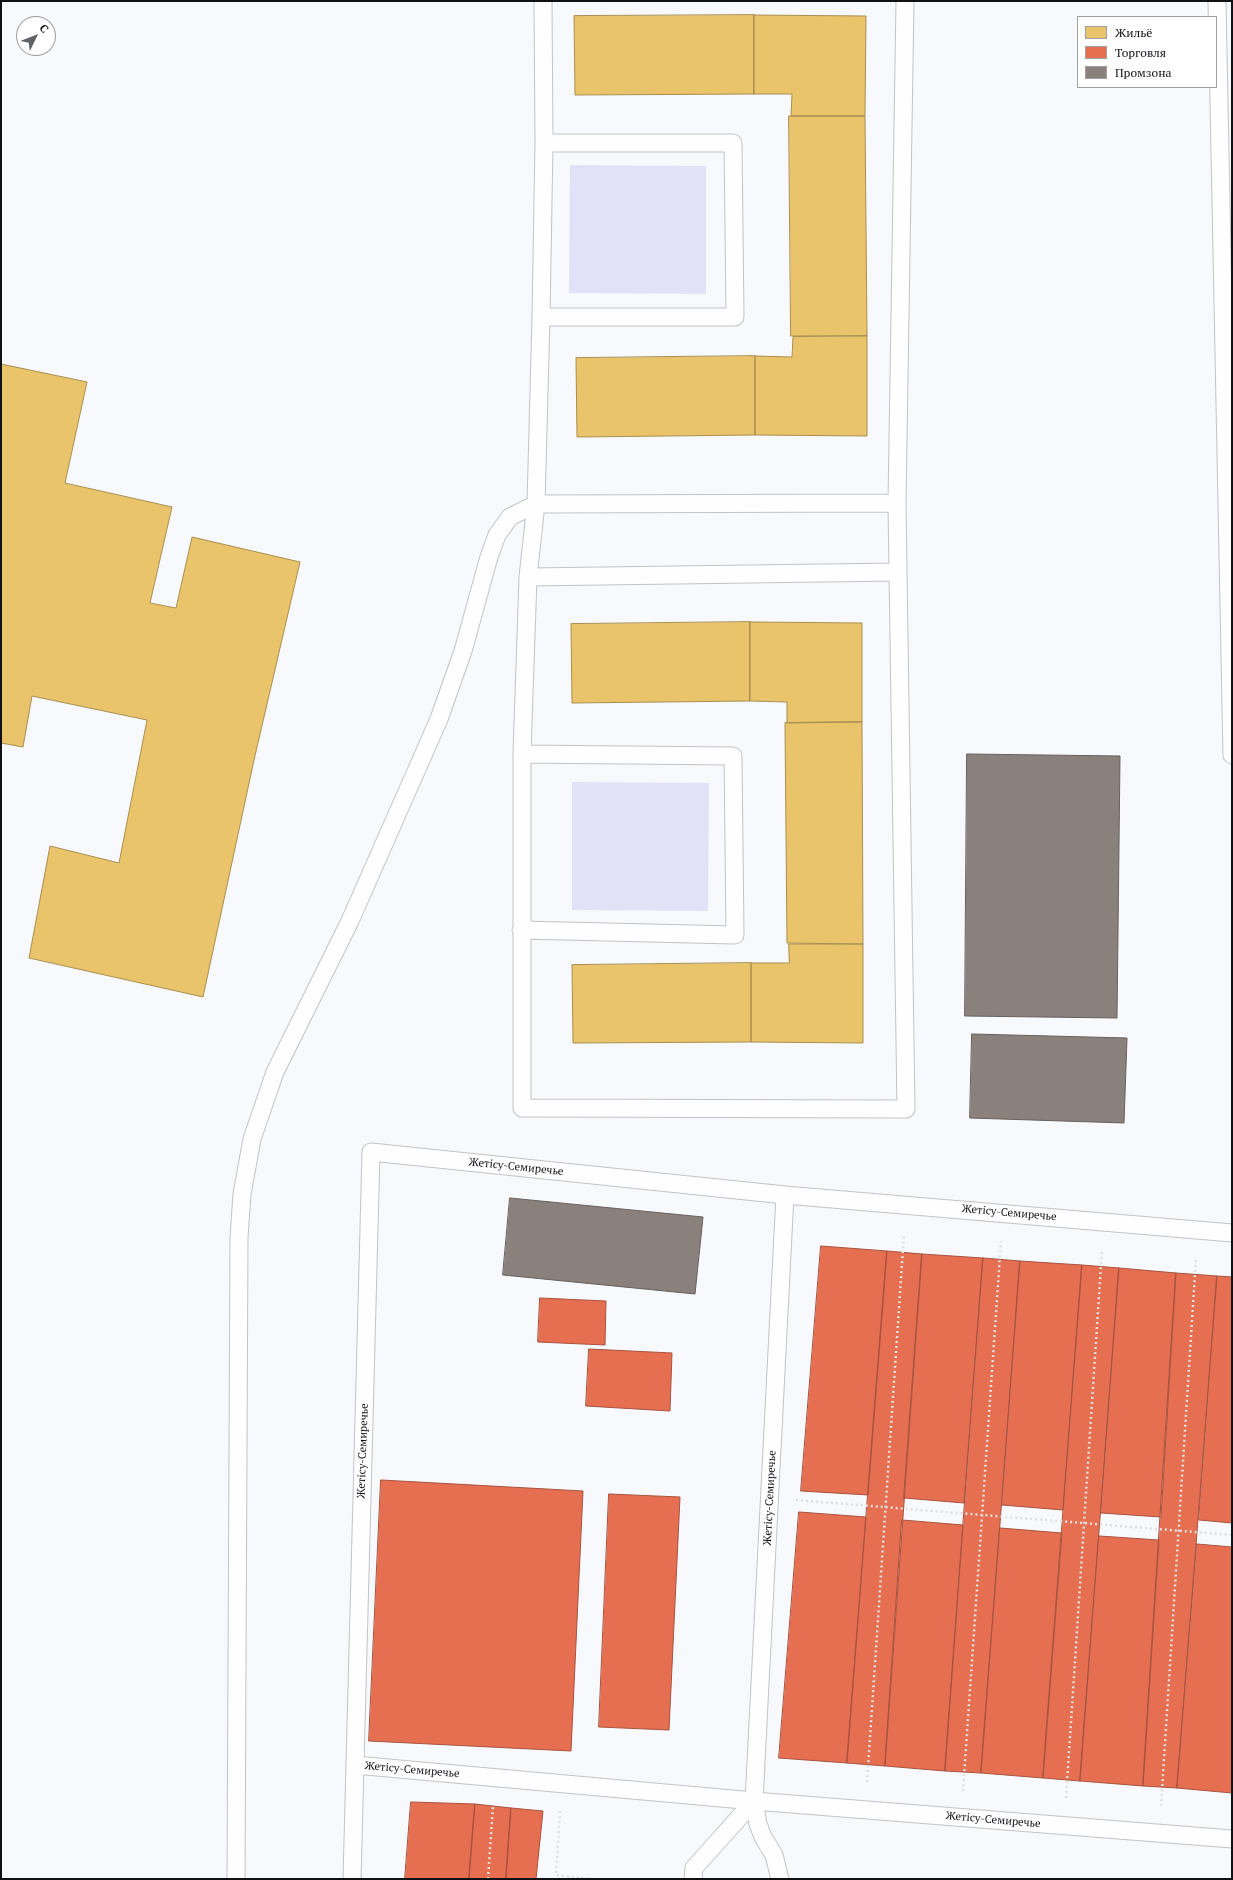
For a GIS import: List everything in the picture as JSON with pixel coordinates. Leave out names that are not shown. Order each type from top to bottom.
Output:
[{"type":"lane","points":[[543,1],[544,143],[536,504],[528,577],[522,754],[522,1108],[906,1109],[897,572],[905,1]]},
{"type":"lane","points":[[1217,1],[1232,755]]},
{"type":"lane","points":[[541,317],[734,317],[733,143],[544,143]]},
{"type":"lane","points":[[236,1879],[239,1237],[242,1194],[252,1139],[275,1072],[350,921],[439,718],[462,651],[489,556],[497,535],[510,517],[536,504],[897,503]]},
{"type":"lane","points":[[528,577],[897,572]]},
{"type":"lane","points":[[521,930],[735,935],[733,756],[522,754]]},
{"type":"lane","name":"Жетісу-Семиречье","points":[[1232,1233],[785,1194],[371,1152],[354,1765],[754,1801],[1232,1839]]},
{"type":"lane","name":"Жетісу-Семиречье","points":[[754,1801],[785,1194]]},
{"type":"lane","points":[[352,1879],[354,1765]]},
{"type":"lane","points":[[693,1879],[694,1868],[754,1801]]},
{"type":"lane","points":[[754,1801],[758,1824],[763,1837],[774,1855],[780,1879]]},
{"type":"path","points":[[865,1810],[906,1205]]},
{"type":"path","points":[[961,1818],[1003,1213]]},
{"type":"path","points":[[1064,1826],[1104,1222]]},
{"type":"path","points":[[1159,1834],[1198,1230]]},
{"type":"path","points":[[770,1498],[1232,1535]]},
{"type":"path","points":[[488,1879],[495,1777]]},
{"type":"path","points":[[561,1784],[556,1875],[595,1879]]},
{"type":"shaded area","points":[[570,165],[706,166],[706,294],[569,293]]},
{"type":"shaded area","points":[[572,782],[709,783],[708,911],[572,910]]},
{"type":"building: Жильё","points":[[754,15],[754,94],[575,95],[574,16]]},
{"type":"building: Жильё","points":[[754,15],[866,16],[865,116],[791,116],[792,94],[754,94]]},
{"type":"building: Жильё","points":[[789,116],[865,116],[867,336],[791,336]]},
{"type":"building: Жильё","points":[[867,336],[867,436],[755,435],[755,356],[792,357],[793,337]]},
{"type":"building: Жильё","points":[[755,356],[755,435],[577,437],[576,358]]},
{"type":"building: Жильё","points":[[1,364],[87,382],[65,483],[172,507],[150,603],[176,608],[192,537],[300,562],[254,760],[203,997],[29,958],[50,846],[119,863],[147,720],[32,696],[23,747],[1,743]]},
{"type":"building: Жильё","points":[[750,622],[750,701],[572,703],[571,624]]},
{"type":"building: Жильё","points":[[750,622],[862,623],[862,722],[787,723],[787,702],[750,701]]},
{"type":"building: Жильё","points":[[862,722],[863,944],[787,943],[785,723]]},
{"type":"building: Жильё","points":[[789,944],[863,944],[863,1043],[751,1042],[751,963],[789,963]]},
{"type":"building: Жильё","points":[[751,963],[751,1042],[573,1043],[572,965]]},
{"type":"building: Торговля","points":[[821,1246],[887,1251],[868,1495],[801,1491]]},
{"type":"building: Торговля","points":[[887,1251],[922,1254],[885,1766],[847,1763]]},
{"type":"building: Торговля","points":[[922,1254],[983,1258],[964,1503],[904,1498]]},
{"type":"building: Торговля","points":[[983,1258],[1020,1261],[981,1773],[945,1771]]},
{"type":"building: Торговля","points":[[1020,1261],[1082,1265],[1063,1510],[1002,1505]]},
{"type":"building: Торговля","points":[[1082,1265],[1119,1268],[1080,1781],[1043,1778]]},
{"type":"building: Торговля","points":[[1119,1268],[1176,1273],[1161,1517],[1101,1513]]},
{"type":"building: Торговля","points":[[1176,1273],[1217,1276],[1177,1788],[1143,1786]]},
{"type":"building: Торговля","points":[[1217,1276],[1232,1277],[1232,1523],[1199,1520]]},
{"type":"building: Торговля","points":[[540,1298],[606,1301],[605,1345],[538,1342]]},
{"type":"building: Торговля","points":[[589,1349],[672,1353],[670,1411],[586,1406]]},
{"type":"building: Торговля","points":[[381,1480],[583,1491],[571,1751],[369,1741]]},
{"type":"building: Торговля","points":[[609,1494],[680,1497],[669,1730],[599,1727]]},
{"type":"building: Торговля","points":[[799,1512],[866,1517],[847,1763],[779,1758]]},
{"type":"building: Торговля","points":[[902,1520],[963,1525],[945,1771],[885,1766]]},
{"type":"building: Торговля","points":[[1000,1528],[1062,1533],[1043,1778],[981,1773]]},
{"type":"building: Торговля","points":[[1099,1536],[1159,1540],[1143,1786],[1080,1781]]},
{"type":"building: Торговля","points":[[1197,1544],[1232,1547],[1232,1793],[1177,1788]]},
{"type":"building: Торговля","points":[[411,1802],[475,1804],[469,1879],[405,1879]]},
{"type":"building: Торговля","points":[[475,1804],[511,1808],[506,1879],[469,1879]]},
{"type":"building: Торговля","points":[[511,1808],[543,1811],[536,1879],[506,1879]]},
{"type":"building: Промзона","points":[[967,754],[1120,756],[1117,1018],[965,1016]]},
{"type":"building: Промзона","points":[[972,1034],[1127,1038],[1124,1123],[970,1118]]},
{"type":"building: Промзона","points":[[510,1198],[703,1217],[695,1294],[503,1275]]}]
